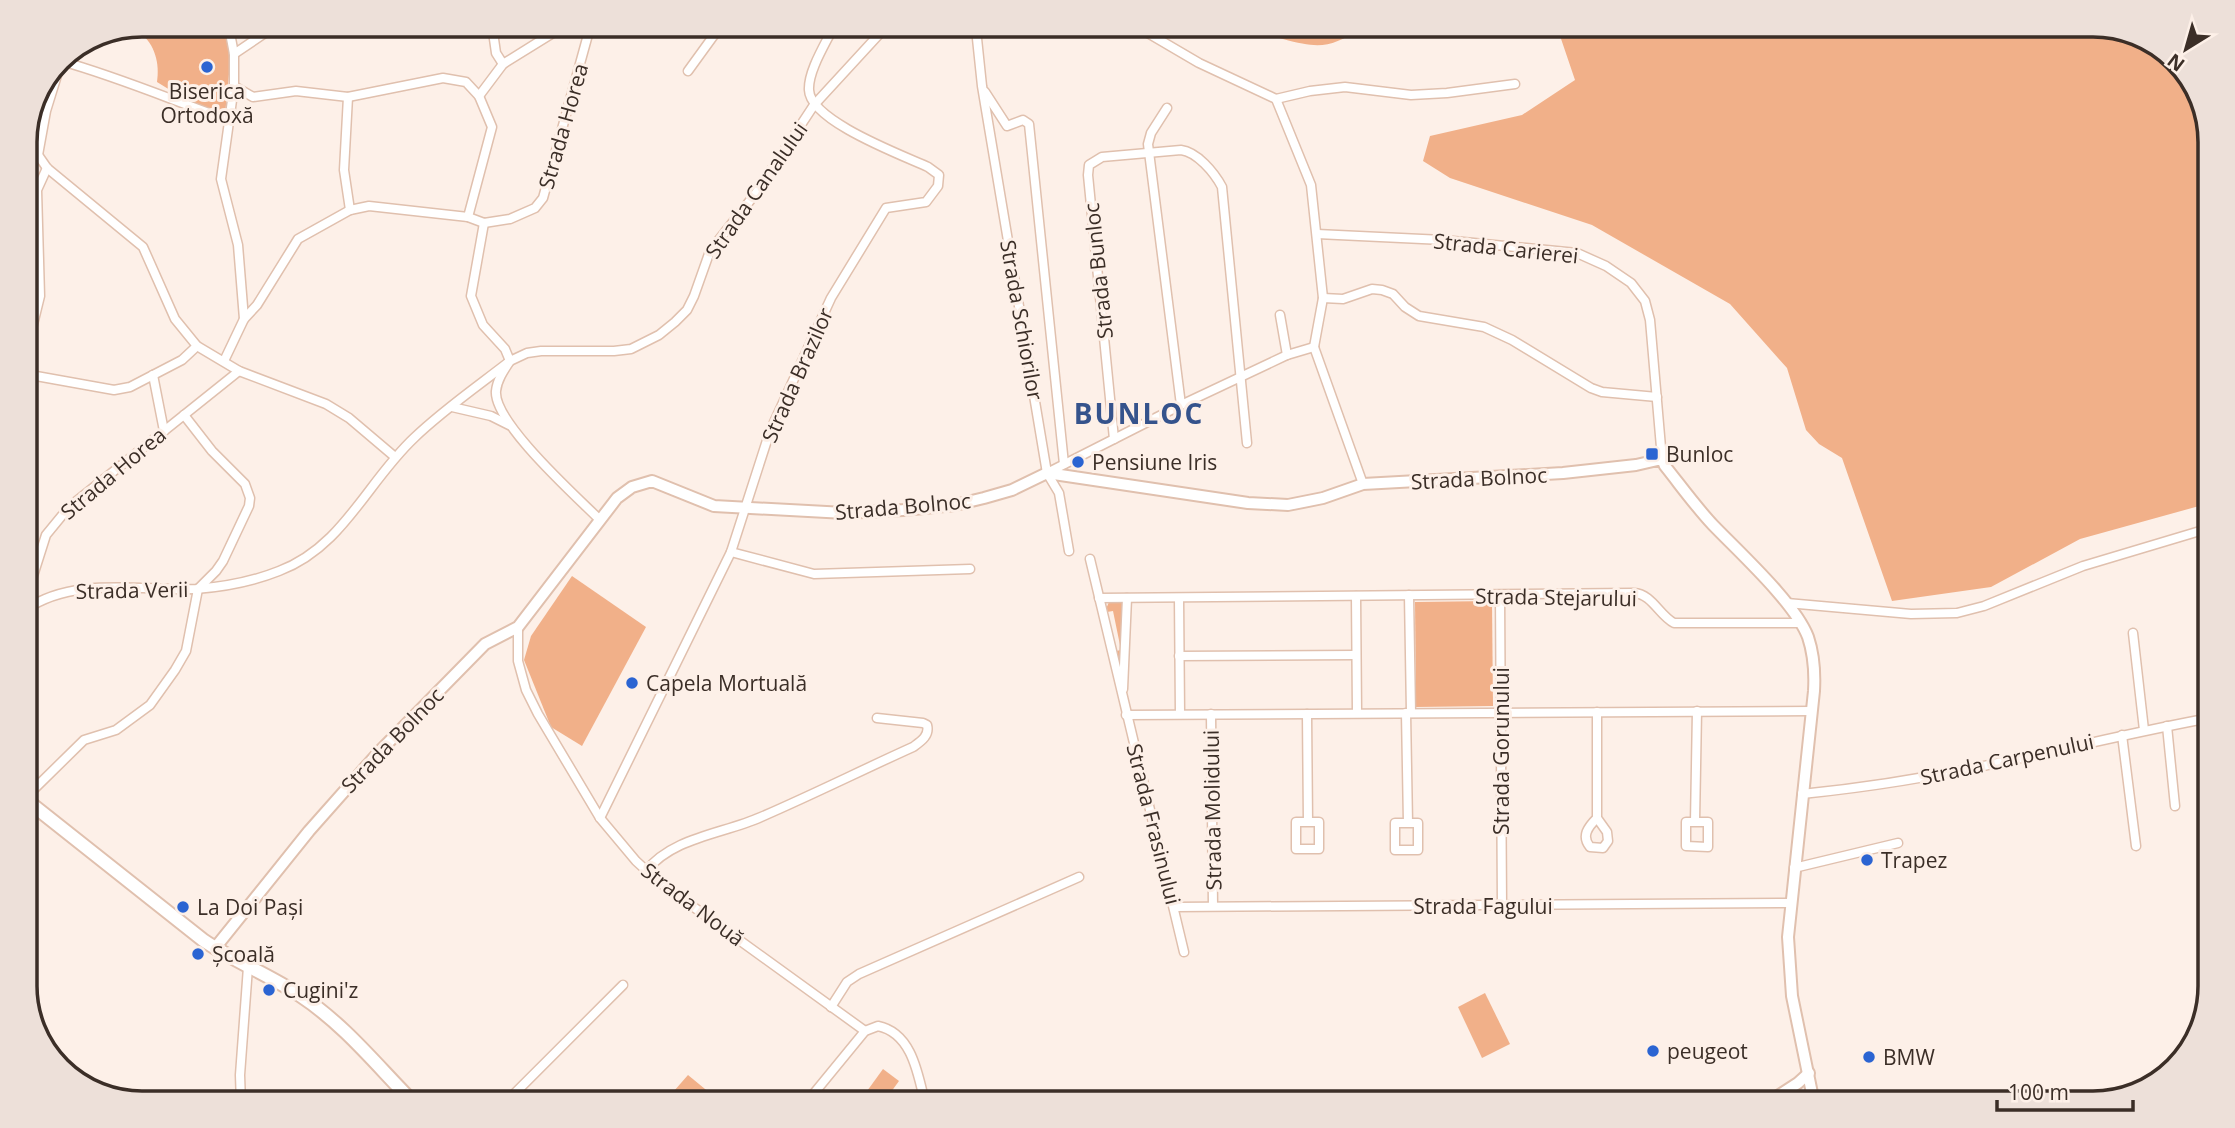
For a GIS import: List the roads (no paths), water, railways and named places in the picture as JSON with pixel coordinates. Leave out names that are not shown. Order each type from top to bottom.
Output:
[{"type":"main road","points":[[37,808],[215,948],[285,986],[319,1009],[402,1091]]},
{"type":"street","points":[[231,37],[234,54],[234,86],[221,179],[238,246],[244,319]]},
{"type":"street","points":[[234,54],[259,37]]},
{"type":"street","points":[[493,37],[496,53],[503,64]]},
{"type":"street","points":[[480,96],[503,64],[546,37]]},
{"type":"street","name":"Strada Horea","points":[[484,223],[510,219],[535,208],[543,198],[587,37]]},
{"type":"street","points":[[688,71],[713,37]]},
{"type":"street","points":[[814,105],[808,90],[815,63],[828,37]]},
{"type":"street","name":"Strada Canalului","points":[[198,589],[257,578],[280,571],[307,557],[349,519],[395,457],[413,438],[510,361],[527,353],[541,351],[631,349],[659,335],[675,322],[687,310],[694,296],[710,251],[756,193],[814,105],[877,37]]},
{"type":"street","name":"Strada Schiorilor","points":[[977,37],[982,86],[1047,472],[1059,493],[1069,551]]},
{"type":"street","points":[[1155,37],[1199,62],[1276,99],[1345,87],[1411,95],[1515,84]]},
{"type":"street","points":[[74,62],[231,121]]},
{"type":"street","points":[[234,86],[253,97],[296,90],[348,97],[443,78],[466,82],[480,96],[492,127],[468,217]]},
{"type":"street","name":"Strada Schiorilor","points":[[982,86],[1007,127],[1023,120],[1029,124],[1064,464]]},
{"type":"street","points":[[53,88],[38,155],[47,168],[143,247],[175,319],[197,346],[239,371],[326,404],[349,418],[395,457]]},
{"type":"street","points":[[348,97],[344,170],[350,210]]},
{"type":"street","points":[[1276,99],[1311,185],[1323,298],[1314,348],[1363,484]]},
{"type":"street","name":"Strada Brazilor","points":[[600,818],[731,552],[770,431],[838,287],[886,208],[926,202],[938,186],[939,175],[928,167],[845,129],[814,105]]},
{"type":"street","points":[[1167,108],[1151,133],[1149,152],[1181,405]]},
{"type":"street","name":"Strada Bunloc","points":[[1114,439],[1088,175],[1089,165],[1102,157],[1191,151],[1217,178],[1222,187],[1239,377]]},
{"type":"street","points":[[37,308],[40,296],[37,190],[47,168]]},
{"type":"street","points":[[224,361],[244,319],[257,305],[298,239],[350,210],[369,206],[468,217],[484,223],[471,296],[483,325],[505,349],[510,361],[500,377],[496,391],[498,405],[509,425],[600,520]]},
{"type":"street","name":"Strada Carierei","points":[[1317,234],[1556,250],[1577,253],[1595,260],[1625,278],[1645,300],[1650,320],[1662,459]]},
{"type":"street","points":[[1323,298],[1343,299],[1372,289],[1382,290],[1393,295],[1419,316],[1484,327],[1512,340],[1591,388],[1657,397]]},
{"type":"street","points":[[1280,315],[1287,355]]},
{"type":"street","points":[[37,376],[114,390],[130,387],[182,359],[197,346]]},
{"type":"street","points":[[1047,472],[1239,377],[1287,355],[1314,348]]},
{"type":"street","name":"Strada Horea","points":[[37,560],[42,543],[54,522],[69,507],[239,371]]},
{"type":"street","points":[[153,375],[164,431]]},
{"type":"street","points":[[1239,377],[1247,443]]},
{"type":"street","points":[[452,407],[491,416],[509,425]]},
{"type":"street","name":"Strada Verii","points":[[37,604],[51,595],[79,589],[198,589],[223,561],[249,506],[250,498],[244,484],[212,452],[184,415]]},
{"type":"street","points":[[1662,459],[1711,522],[1787,603],[1807,636],[1813,660],[1812,710],[1788,937],[1790,978],[1812,1091]]},
{"type":"street","name":"Strada Bolnoc","points":[[215,948],[323,814],[379,752],[485,644],[518,627],[617,498],[632,486],[652,481],[714,506],[845,513],[955,505],[1012,490],[1047,472],[1248,503],[1288,505],[1323,498],[1363,484],[1563,473],[1636,465],[1662,459]]},
{"type":"street","points":[[1787,603],[1911,614],[1957,612],[1984,606],[2083,566],[2198,532]]},
{"type":"street","points":[[731,552],[814,574],[970,569]]},
{"type":"street","name":"Strada Frasinului","points":[[1090,559],[1184,952]]},
{"type":"street","points":[[37,787],[84,740],[116,730],[150,705],[186,651],[198,589]]},
{"type":"street","name":"Strada Stejarului","points":[[1099,598],[1640,594],[1675,623],[1801,623]]},
{"type":"street","points":[[1408,823],[1409,595]]},
{"type":"street","name":"Strada Gorunului","points":[[1500,595],[1502,906]]},
{"type":"street","points":[[1356,596],[1356,713]]},
{"type":"street","name":"Strada Frasinului","points":[[1122,697],[1127,598]]},
{"type":"street","points":[[1179,598],[1180,714]]},
{"type":"street","name":"Strada Nouă","points":[[518,627],[518,661],[526,690],[600,818],[646,871],[865,1031],[878,1026],[897,1034],[916,1066],[922,1091]]},
{"type":"street","points":[[2133,633],[2144,730]]},
{"type":"street","points":[[1180,656],[1356,655]]},
{"type":"street","name":"Strada Molidului","points":[[1126,715],[1812,710]]},
{"type":"street","points":[[1695,822],[1697,711]]},
{"type":"street","points":[[1597,712],[1597,818]]},
{"type":"street","points":[[1307,713],[1308,822]]},
{"type":"street","name":"Strada Molidului","points":[[1211,714],[1213,906]]},
{"type":"street","points":[[646,871],[654,860],[692,839],[741,826],[913,747],[926,737],[927,725],[923,723],[877,718]]},
{"type":"street","name":"Strada Carpenului","points":[[1802,794],[1887,783],[2011,761],[2198,720]]},
{"type":"street","points":[[2167,726],[2175,806]]},
{"type":"street","points":[[2122,735],[2136,846]]},
{"type":"street","points":[[1296,822],[1308,822],[1319,822],[1319,849],[1296,849],[1296,822]]},
{"type":"street","points":[[1395,823],[1408,823],[1418,823],[1418,850],[1395,850],[1395,823]]},
{"type":"street","points":[[1794,868],[1898,843]]},
{"type":"street","points":[[831,1007],[847,982],[859,974],[1079,877]]},
{"type":"street","name":"Strada Fagului","points":[[1175,907],[1791,903]]},
{"type":"street","points":[[241,1091],[248,967]]},
{"type":"street","points":[[518,1091],[623,985]]},
{"type":"street","points":[[817,1091],[865,1031]]},
{"type":"street","points":[[1787,1091],[1809,1073]]},
{"type":"place","name":"Biserica Ortodoxă","points":[[207,67]]},
{"type":"place","name":"Bunloc","points":[[1652,454]]},
{"type":"place","name":"Pensiune Iris","points":[[1078,462]]},
{"type":"place","name":"Capela Mortuală","points":[[632,683]]},
{"type":"place","name":"Trapez","points":[[1867,860]]},
{"type":"place","name":"La Doi Pași","points":[[183,907]]},
{"type":"place","name":"Școală","points":[[198,954]]},
{"type":"place","name":"Cugini'z","points":[[269,990]]},
{"type":"place","name":"peugeot","points":[[1653,1051]]},
{"type":"place","name":"BMW","points":[[1869,1057]]},
{"type":"district","name":"BUNLOC","points":[[1139,413]]}]
